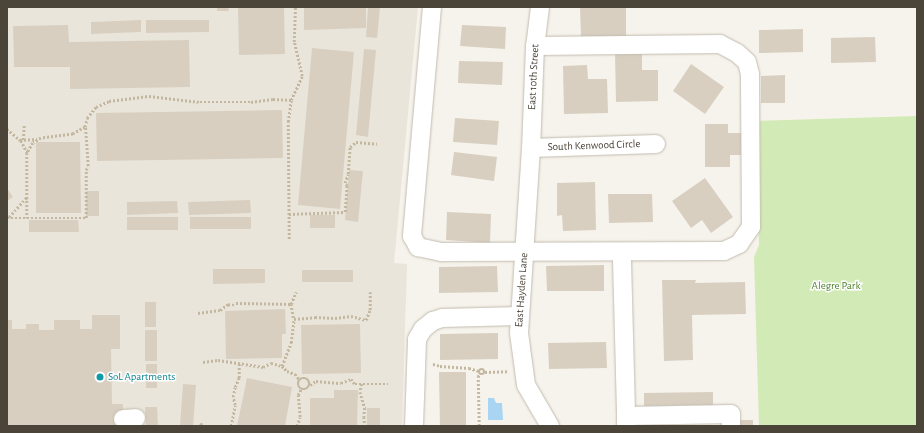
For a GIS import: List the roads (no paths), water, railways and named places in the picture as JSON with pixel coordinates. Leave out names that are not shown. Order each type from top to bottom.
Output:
[{"type":"street","points":[[432,7],[412,236],[418,246],[442,252],[524,250],[724,251],[739,244],[751,227],[750,74],[747,62],[737,53],[720,44],[535,46]]},
{"type":"street","name":"East 10th Street","points":[[531,148],[535,46],[540,7]]},
{"type":"street","name":"South Kenwood Circle","points":[[531,148],[656,144]]},
{"type":"street","name":"East Hayden Lane","points":[[531,148],[519,333],[526,385],[550,426]]},
{"type":"street","points":[[622,260],[626,421],[731,414],[732,426]]},
{"type":"street","points":[[414,426],[417,339],[423,329],[433,321],[442,318],[520,316]]},
{"type":"water","points":[[488,398],[494,398],[496,403],[502,403],[503,420],[488,420]]},
{"type":"place","name":"SoL Apartments","points":[[100,377]]},
{"type":"park label","name":"Alegre Park","points":[[836,286]]}]
